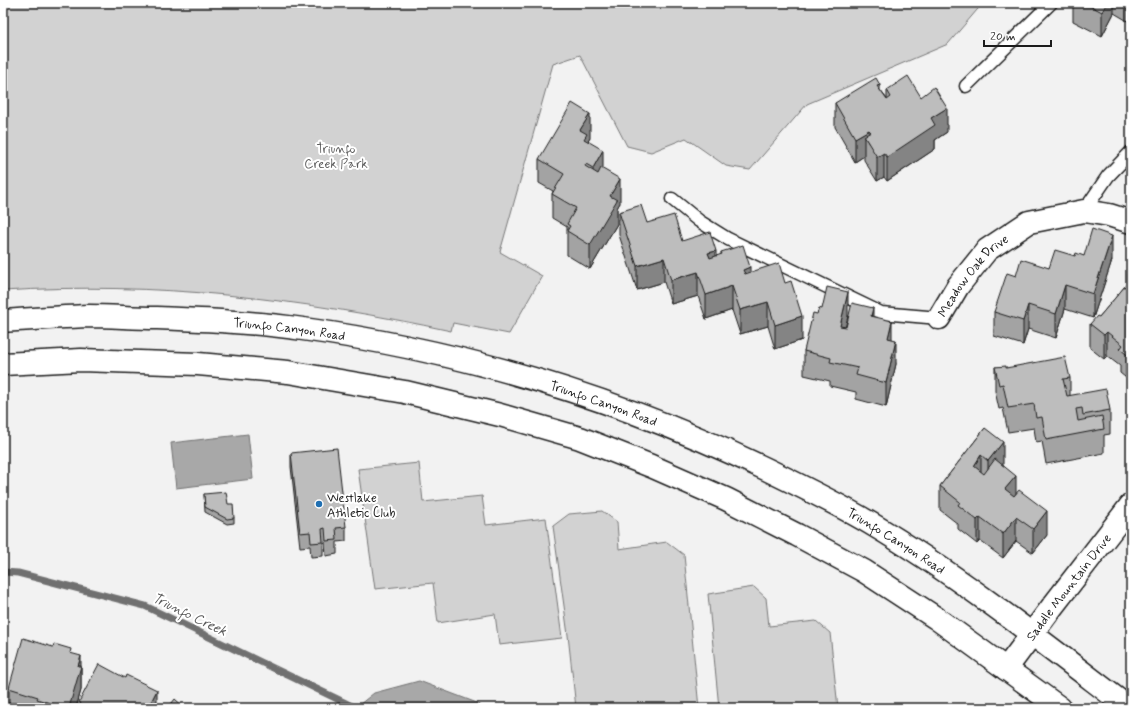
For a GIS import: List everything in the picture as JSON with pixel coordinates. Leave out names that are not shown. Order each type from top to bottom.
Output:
[{"type":"street","name":"Meadow Oak Drive","points":[[939,318],[958,286],[987,250],[1029,222],[1084,211],[1109,215],[1131,222]]},
{"type":"street","name":"Triunfo Canyon Road","points":[[3,321],[88,316],[212,320],[295,328],[416,348],[513,373],[590,397],[664,424],[734,454],[803,486],[870,523],[991,603],[1130,708]]},
{"type":"street","points":[[3,364],[81,360],[198,364],[288,372],[405,392],[500,415],[580,438],[651,466],[726,499],[864,571],[936,618],[1060,708]]},
{"type":"street","name":"Saddle Mountain Drive","points":[[1006,669],[1131,506]]},
{"type":"lane","points":[[966,86],[1052,3]]},
{"type":"lane","points":[[1084,211],[1108,176],[1131,152]]},
{"type":"lane","name":"Meadow Oak Drive","points":[[672,199],[699,220],[728,239],[882,313],[939,318]]},
{"type":"green space","name":"Triunfo Creek Park","points":[[3,3],[983,3],[948,44],[807,104],[750,170],[726,166],[686,138],[651,152],[627,146],[580,55],[553,64],[500,252],[542,276],[509,334],[453,323],[451,331],[340,310],[228,295],[116,289],[3,291]]},
{"type":"green space","points":[[419,463],[423,502],[482,496],[486,525],[546,518],[562,638],[499,645],[495,614],[438,623],[433,583],[375,589],[358,469]]},
{"type":"green space","points":[[602,511],[617,522],[619,549],[667,542],[684,555],[699,708],[576,708],[568,635],[553,526],[569,514]]},
{"type":"green space","points":[[754,587],[766,598],[769,626],[816,621],[830,633],[838,708],[719,708],[708,594]]},
{"type":"shaded area","points":[[248,434],[253,479],[176,488],[171,443]]},
{"type":"shaded area","points":[[419,681],[477,703],[482,708],[355,708],[374,693]]},
{"type":"building","points":[[1085,3],[1107,3],[1102,12]]},
{"type":"building","points":[[908,76],[921,97],[934,87],[947,108],[931,118],[935,125],[887,157],[884,153],[877,157],[864,136],[871,132],[869,130],[855,138],[835,103],[876,78],[880,85],[877,86],[887,100],[891,97],[887,90]]},
{"type":"building","points":[[572,103],[590,114],[580,130],[587,134],[584,139],[603,150],[593,168],[586,164],[585,166],[598,174],[601,168],[620,179],[610,196],[617,200],[590,245],[567,231],[570,226],[567,224],[576,208],[552,194],[564,174],[539,159]]},
{"type":"building","points":[[641,205],[647,223],[674,215],[682,241],[710,232],[716,251],[708,253],[710,258],[722,254],[721,252],[743,245],[750,267],[743,270],[745,274],[779,263],[785,283],[791,281],[802,316],[775,325],[768,302],[740,310],[732,286],[706,295],[698,272],[671,280],[664,258],[637,266],[619,212]]},
{"type":"building","points":[[1092,229],[1112,236],[1093,294],[1065,285],[1056,314],[1028,305],[1023,321],[994,312],[1007,273],[1016,276],[1021,259],[1049,268],[1055,250],[1075,256],[1076,253],[1084,256]]},
{"type":"building","points":[[1131,279],[1131,300],[1129,303],[1131,305],[1131,358],[1120,349],[1123,345],[1107,332],[1104,335],[1090,324],[1097,316],[1099,317]]},
{"type":"building","points":[[827,287],[848,292],[840,326],[846,327],[852,303],[873,308],[871,316],[892,321],[888,338],[896,340],[886,383],[856,375],[858,368],[830,362],[831,358],[804,351],[813,313],[817,314],[819,308],[822,309]]},
{"type":"building","points":[[1065,357],[1070,378],[1063,379],[1067,396],[1106,389],[1110,410],[1083,415],[1082,408],[1076,409],[1078,421],[1102,416],[1104,429],[1046,440],[1042,417],[1036,418],[1034,404],[1008,408],[1003,384],[999,385],[995,367],[1006,366],[1006,368]]},
{"type":"building","points":[[985,428],[1003,442],[988,461],[981,455],[974,466],[984,474],[995,459],[1016,476],[1005,489],[1014,496],[1019,490],[1047,511],[1033,529],[1016,517],[1003,534],[980,517],[977,520],[958,505],[960,502],[940,486]]},
{"type":"building","name":"Westlake Athletic Club","points":[[337,448],[346,527],[336,528],[337,540],[326,541],[325,528],[322,529],[323,542],[311,543],[310,532],[300,533],[291,453]]},
{"type":"building","points":[[226,492],[228,504],[233,504],[234,518],[227,519],[205,507],[204,494]]},
{"type":"building","points":[[23,638],[53,647],[54,644],[71,649],[70,653],[81,656],[78,666],[81,666],[69,708],[37,699],[38,697],[9,688]]},
{"type":"building","points":[[99,664],[125,678],[126,675],[157,690],[148,708],[78,708],[81,703],[79,702]]},
{"type":"building","points":[[175,699],[185,708],[168,708]]},
{"type":"waterway","name":"Triunfo Creek","points":[[3,572],[18,573],[145,606],[356,708]]},
{"type":"place","name":"Westlake Athletic Club","points":[[319,504]]}]
